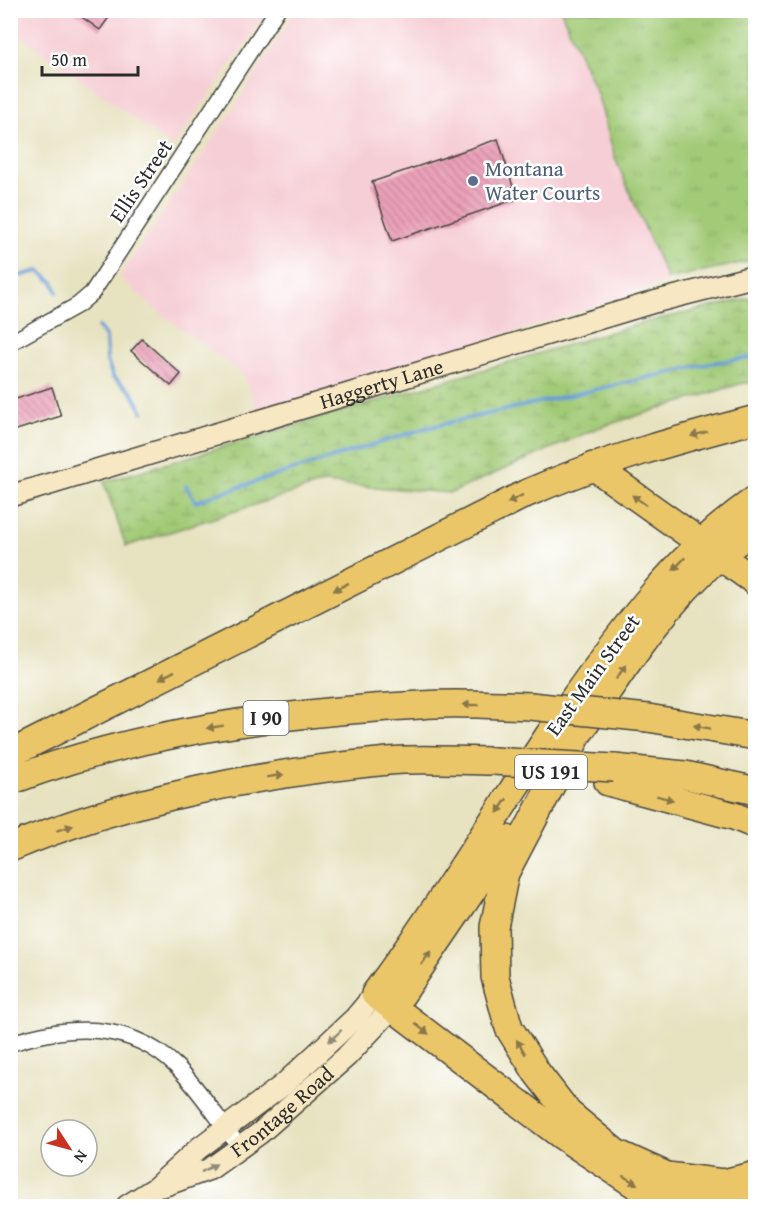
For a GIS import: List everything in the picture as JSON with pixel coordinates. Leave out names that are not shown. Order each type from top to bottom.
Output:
[{"type":"highway","points":[[10,754],[525,494],[593,466],[652,446],[756,419]]},
{"type":"highway","points":[[593,466],[756,582]]},
{"type":"highway","name":"East Main Street","points":[[389,993],[620,633],[709,549],[756,499]]},
{"type":"highway","name":"East Main Street","points":[[389,993],[576,738],[638,648],[696,578],[709,549],[756,528]]},
{"type":"highway","name":"I 90","points":[[10,781],[87,755],[173,734],[268,718],[422,704],[530,706],[648,718],[756,736]]},
{"type":"highway","points":[[576,738],[505,873],[494,927],[495,977],[509,1028],[537,1073],[568,1113],[616,1153]]},
{"type":"highway","name":"US 191","points":[[10,848],[40,836],[156,801],[272,775],[390,761],[493,761],[611,775]]},
{"type":"highway","points":[[611,775],[685,776],[756,791]]},
{"type":"highway","points":[[611,775],[756,825]]},
{"type":"highway","points":[[389,993],[616,1153],[667,1176],[723,1183],[756,1175]]},
{"type":"highway","points":[[389,993],[561,1136],[636,1185],[735,1200],[756,1195]]},
{"type":"street","name":"Ellis Street","points":[[10,343],[78,305],[92,293],[278,10]]},
{"type":"street","name":"Haggerty Lane","points":[[10,496],[654,302],[756,276]]},
{"type":"street","name":"Frontage Road","points":[[127,1206],[154,1189],[199,1148],[283,1085],[355,1018],[389,993]]},
{"type":"street","name":"Frontage Road","points":[[154,1189],[210,1169],[298,1102],[346,1058],[389,993]]},
{"type":"street","points":[[12,1043],[52,1031],[77,1028],[113,1033],[132,1039],[176,1067],[240,1147]]},
{"type":"shaded area","points":[[561,10],[598,96],[615,158],[674,278],[584,310],[256,413],[253,397],[243,374],[156,310],[119,277],[238,102],[295,11]]},
{"type":"shaded area","points":[[11,11],[268,11],[173,147],[11,29]]},
{"type":"green space","points":[[561,11],[755,11],[755,260],[667,279],[615,158],[598,96]]},
{"type":"green space","points":[[755,297],[755,382],[743,383],[597,428],[451,493],[323,483],[126,546],[104,482],[638,324]]},
{"type":"building","points":[[72,10],[114,10],[100,30]]},
{"type":"building","points":[[498,139],[517,199],[392,241],[372,182]]},
{"type":"building","points":[[142,339],[181,374],[171,386],[131,351]]},
{"type":"building","points":[[52,387],[61,416],[10,432],[10,401]]},
{"type":"waterway","points":[[10,274],[18,276],[39,271],[53,282],[57,292]]},
{"type":"waterway","points":[[98,327],[106,337],[107,361],[113,377],[131,391],[143,412]]},
{"type":"waterway","points":[[186,486],[196,502],[426,428],[717,362],[756,357]]},
{"type":"place","name":"Montana Water Courts","points":[[473,181]]}]
